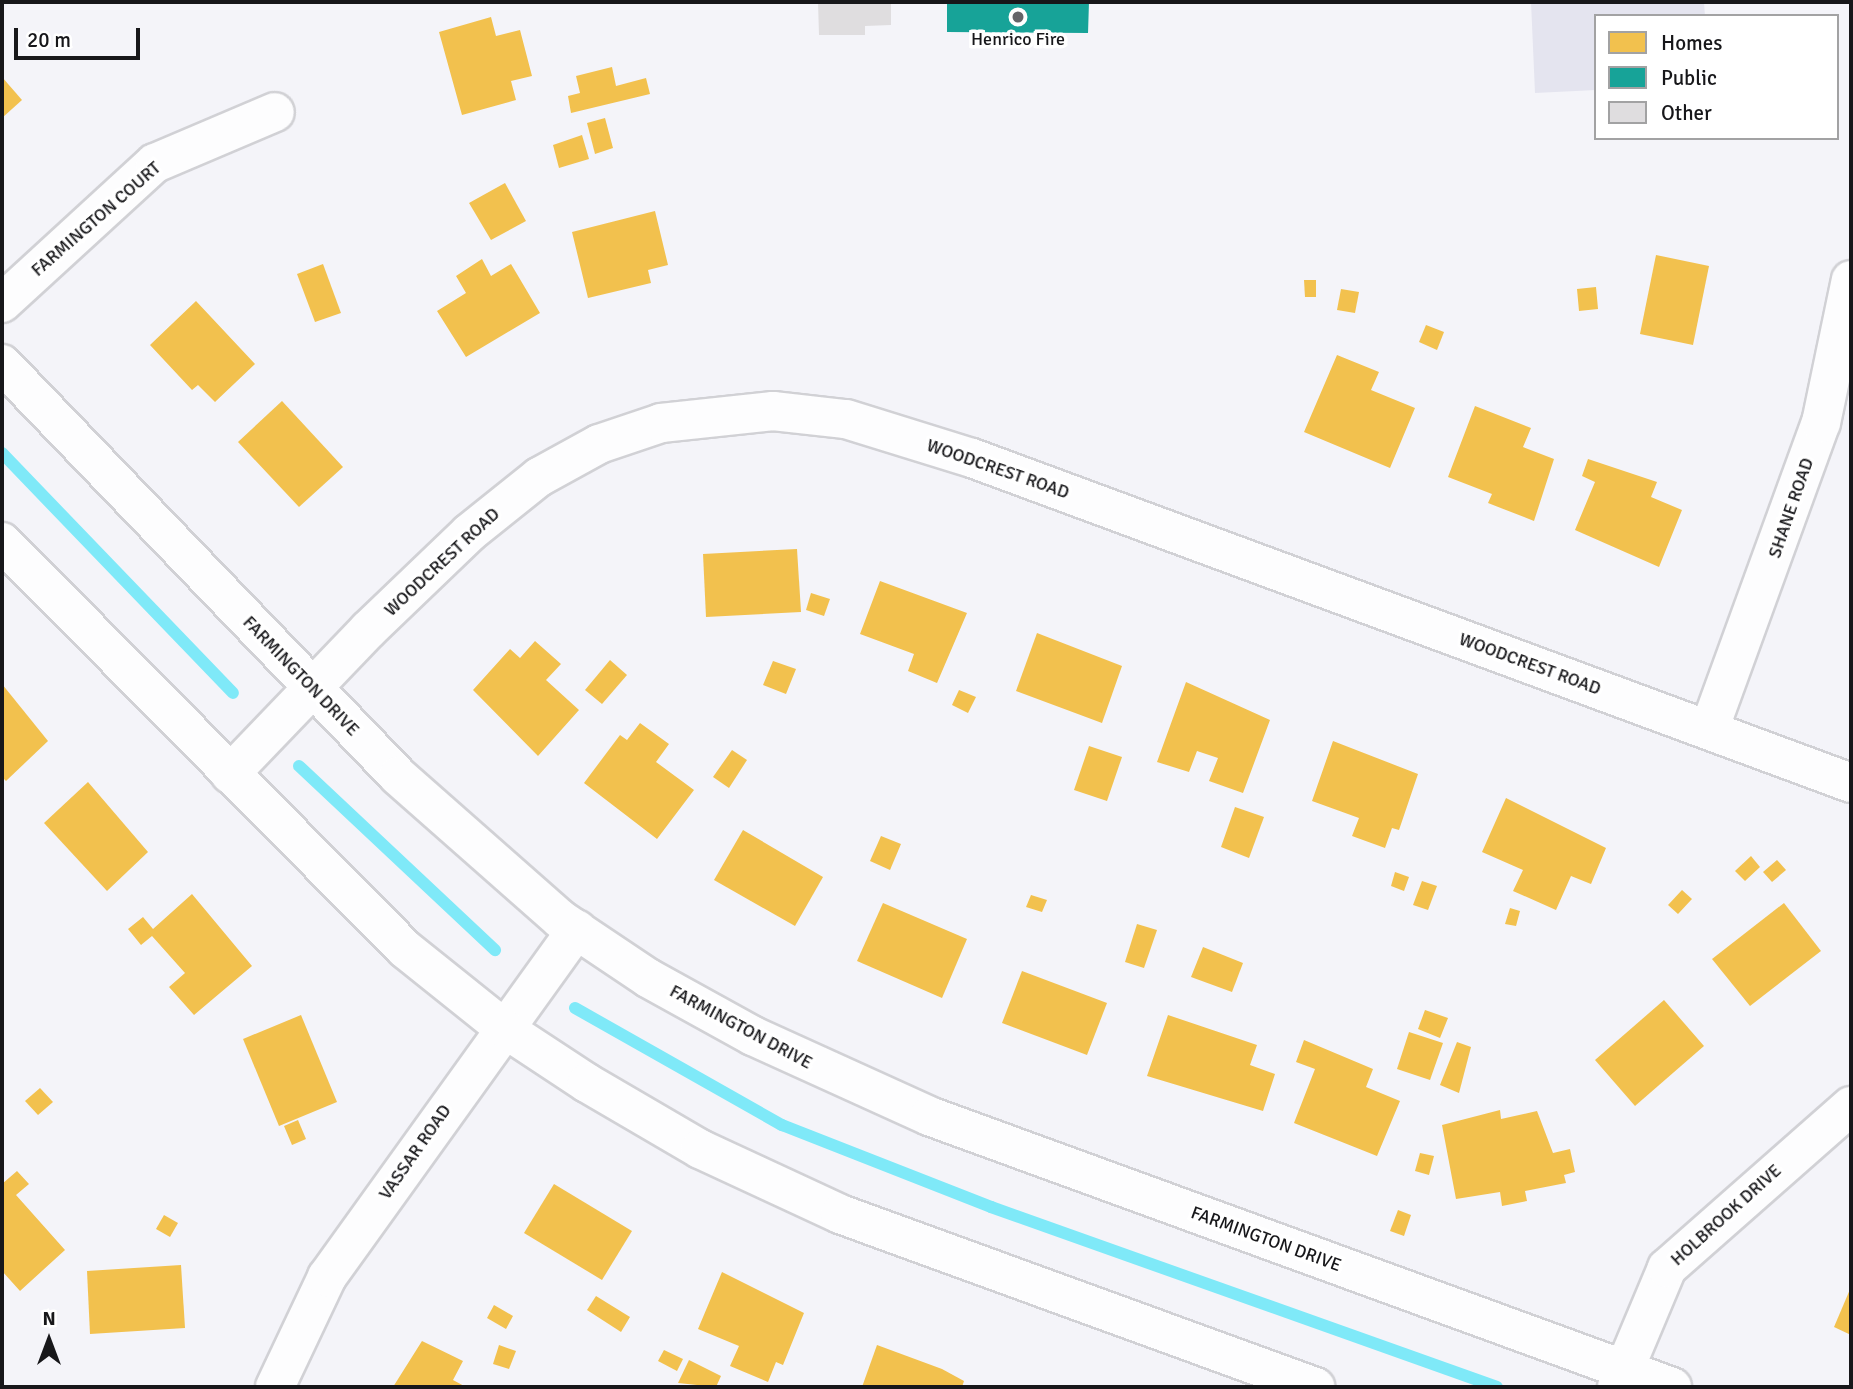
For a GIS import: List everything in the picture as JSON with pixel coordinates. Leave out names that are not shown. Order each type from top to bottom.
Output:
[{"type":"street","name":"FARMINGTON COURT","points":[[2,303],[155,163],[275,112]]},
{"type":"street","name":"SHANE ROAD","points":[[1709,730],[1821,423],[1851,280]]},
{"type":"street","name":"FARMINGTON DRIVE","points":[[2,364],[398,776],[577,929],[648,978],[843,1081],[1620,1378],[1672,1387]]},
{"type":"street","name":"WOODCREST ROAD","points":[[230,774],[312,688],[469,533],[539,477],[599,444],[661,423],[773,411],[846,419],[972,458],[1851,783]]},
{"type":"street","points":[[2,542],[405,949],[505,1029],[700,1149],[840,1214],[1315,1387]]},
{"type":"street","name":"VASSAR ROAD","points":[[275,1387],[327,1277],[577,929]]},
{"type":"street","name":"HOLBROOK DRIVE","points":[[1620,1378],[1667,1268],[1851,1106]]},
{"type":"shaded area","points":[[1531,2],[1704,2],[1705,14],[1594,14],[1594,90],[1535,93]]},
{"type":"building: Homes","points":[[491,17],[496,36],[520,30],[532,76],[511,81],[516,100],[462,115],[439,32]]},
{"type":"building: Homes","points":[[612,67],[616,86],[646,78],[650,94],[571,113],[568,96],[580,93],[576,76]]},
{"type":"building: Homes","points":[[2,77],[22,100],[2,118]]},
{"type":"building: Homes","points":[[605,118],[613,148],[595,154],[587,123]]},
{"type":"building: Homes","points":[[582,135],[589,159],[559,168],[553,145]]},
{"type":"building: Homes","points":[[505,183],[526,221],[491,240],[469,203]]},
{"type":"building: Homes","points":[[655,211],[668,265],[648,270],[651,283],[588,298],[572,232]]},
{"type":"building: Homes","points":[[1656,255],[1709,266],[1693,345],[1640,334]]},
{"type":"building: Homes","points":[[482,259],[491,276],[511,264],[540,313],[466,357],[437,311],[466,293],[456,276]]},
{"type":"building: Homes","points":[[323,264],[341,313],[315,322],[297,274]]},
{"type":"building: Homes","points":[[1304,280],[1316,280],[1316,297],[1305,297]]},
{"type":"building: Homes","points":[[1596,287],[1598,309],[1579,311],[1577,289]]},
{"type":"building: Homes","points":[[1341,289],[1359,292],[1355,313],[1337,310]]},
{"type":"building: Homes","points":[[196,301],[255,364],[215,402],[198,385],[192,390],[150,345]]},
{"type":"building: Homes","points":[[1426,325],[1444,332],[1437,350],[1419,342]]},
{"type":"building: Homes","points":[[1337,355],[1379,372],[1371,390],[1415,408],[1390,468],[1304,432]]},
{"type":"building: Homes","points":[[282,401],[343,467],[299,507],[238,442]]},
{"type":"building: Homes","points":[[1475,406],[1531,428],[1523,447],[1554,459],[1534,521],[1488,503],[1492,494],[1448,477]]},
{"type":"building: Homes","points":[[1588,459],[1657,482],[1651,497],[1682,510],[1659,567],[1575,530],[1595,482],[1582,476]]},
{"type":"building: Homes","points":[[797,549],[801,612],[706,617],[703,554]]},
{"type":"building: Homes","points":[[880,581],[967,613],[937,683],[908,671],[914,654],[860,634]]},
{"type":"building: Homes","points":[[811,593],[830,599],[824,616],[806,610]]},
{"type":"building: Homes","points":[[1037,633],[1122,666],[1102,723],[1016,691]]},
{"type":"building: Homes","points":[[535,641],[561,664],[546,680],[579,710],[538,756],[473,690],[510,649],[520,658]]},
{"type":"building: Homes","points":[[610,660],[627,675],[602,704],[585,690]]},
{"type":"building: Homes","points":[[773,661],[796,669],[786,694],[763,685]]},
{"type":"building: Homes","points":[[1186,682],[1270,720],[1243,793],[1209,781],[1218,758],[1197,751],[1189,772],[1157,762]]},
{"type":"building: Homes","points":[[2,684],[48,741],[6,781],[2,777]]},
{"type":"building: Homes","points":[[959,690],[976,697],[968,713],[952,705]]},
{"type":"building: Homes","points":[[640,723],[669,744],[656,762],[694,790],[657,839],[584,783],[620,735],[627,740]]},
{"type":"building: Homes","points":[[1333,741],[1418,774],[1399,830],[1392,828],[1385,848],[1352,836],[1359,818],[1312,801]]},
{"type":"building: Homes","points":[[1089,746],[1122,757],[1107,801],[1074,790]]},
{"type":"building: Homes","points":[[732,750],[747,760],[729,788],[713,777]]},
{"type":"building: Homes","points":[[88,782],[148,852],[107,891],[44,823]]},
{"type":"building: Homes","points":[[1506,798],[1606,848],[1591,884],[1571,876],[1556,910],[1513,891],[1523,870],[1482,852]]},
{"type":"building: Homes","points":[[1235,807],[1264,817],[1249,858],[1221,847]]},
{"type":"building: Homes","points":[[743,830],[823,877],[795,926],[714,880]]},
{"type":"building: Homes","points":[[881,836],[901,844],[890,870],[870,861]]},
{"type":"building: Homes","points":[[1751,856],[1760,867],[1745,881],[1735,871]]},
{"type":"building: Homes","points":[[1777,860],[1786,870],[1772,882],[1763,872]]},
{"type":"building: Homes","points":[[1395,872],[1409,877],[1404,891],[1391,886]]},
{"type":"building: Homes","points":[[1422,881],[1437,886],[1428,910],[1413,905]]},
{"type":"building: Homes","points":[[1682,890],[1692,899],[1678,914],[1668,905]]},
{"type":"building: Homes","points":[[192,894],[252,966],[194,1015],[169,987],[185,973],[152,936],[141,945],[128,929],[143,917],[153,929]]},
{"type":"building: Homes","points":[[1031,895],[1047,900],[1042,912],[1026,907]]},
{"type":"building: Homes","points":[[883,903],[967,939],[942,998],[857,961]]},
{"type":"building: Homes","points":[[1784,903],[1821,951],[1750,1006],[1712,959]]},
{"type":"building: Homes","points":[[1510,908],[1520,911],[1516,926],[1505,924]]},
{"type":"building: Homes","points":[[1137,924],[1157,930],[1144,968],[1125,962]]},
{"type":"building: Homes","points":[[1203,947],[1243,963],[1232,992],[1191,977]]},
{"type":"building: Homes","points":[[1022,971],[1107,1003],[1087,1055],[1002,1023]]},
{"type":"building: Homes","points":[[1664,1000],[1704,1046],[1635,1106],[1595,1060]]},
{"type":"building: Homes","points":[[1425,1010],[1448,1018],[1440,1038],[1418,1029]]},
{"type":"building: Homes","points":[[301,1015],[337,1102],[279,1126],[243,1039]]},
{"type":"building: Homes","points":[[1168,1015],[1257,1045],[1250,1065],[1275,1074],[1263,1111],[1147,1076]]},
{"type":"building: Homes","points":[[1409,1032],[1443,1043],[1430,1080],[1397,1069]]},
{"type":"building: Homes","points":[[1304,1040],[1373,1069],[1366,1087],[1400,1101],[1377,1156],[1294,1123],[1315,1069],[1296,1062]]},
{"type":"building: Homes","points":[[1457,1042],[1471,1047],[1459,1093],[1440,1085]]},
{"type":"building: Homes","points":[[40,1088],[53,1102],[38,1115],[25,1101]]},
{"type":"building: Homes","points":[[1500,1110],[1501,1119],[1537,1111],[1553,1153],[1570,1149],[1575,1172],[1564,1175],[1566,1183],[1525,1191],[1527,1201],[1502,1206],[1500,1192],[1456,1199],[1442,1125]]},
{"type":"building: Homes","points":[[298,1120],[306,1139],[292,1145],[284,1126]]},
{"type":"building: Homes","points":[[1420,1153],[1434,1156],[1429,1175],[1415,1171]]},
{"type":"building: Homes","points":[[17,1171],[29,1184],[16,1195],[65,1250],[20,1291],[2,1271],[2,1184]]},
{"type":"building: Homes","points":[[554,1184],[632,1231],[602,1280],[524,1233]]},
{"type":"building: Homes","points":[[1398,1210],[1411,1215],[1404,1236],[1390,1231]]},
{"type":"building: Homes","points":[[164,1215],[178,1223],[170,1237],[156,1229]]},
{"type":"building: Homes","points":[[181,1265],[185,1328],[90,1334],[87,1271]]},
{"type":"building: Homes","points":[[722,1272],[804,1313],[783,1365],[776,1362],[768,1382],[730,1366],[739,1346],[698,1329]]},
{"type":"building: Homes","points":[[1851,1287],[1851,1335],[1834,1327]]},
{"type":"building: Homes","points":[[596,1296],[630,1317],[621,1332],[587,1310]]},
{"type":"building: Homes","points":[[494,1305],[513,1316],[506,1329],[487,1318]]},
{"type":"building: Homes","points":[[422,1341],[463,1361],[453,1380],[466,1387],[393,1387]]},
{"type":"building: Homes","points":[[499,1345],[516,1351],[509,1369],[493,1364]]},
{"type":"building: Homes","points":[[877,1345],[942,1369],[964,1381],[962,1387],[862,1387]]},
{"type":"building: Homes","points":[[664,1350],[683,1359],[677,1371],[658,1361]]},
{"type":"building: Homes","points":[[689,1360],[721,1376],[716,1387],[678,1383]]},
{"type":"building: Public","name":"Henrico Fire","points":[[947,2],[1089,2],[1088,33],[947,32]]},
{"type":"building: Other","points":[[818,2],[891,3],[891,25],[865,26],[865,35],[819,35]]},
{"type":"waterway","points":[[2,453],[233,693]]},
{"type":"waterway","points":[[299,766],[495,950]]},
{"type":"waterway","points":[[575,1008],[782,1125],[991,1207],[1497,1387]]},
{"type":"place","name":"Henrico Fire","points":[[1018,17]]}]
